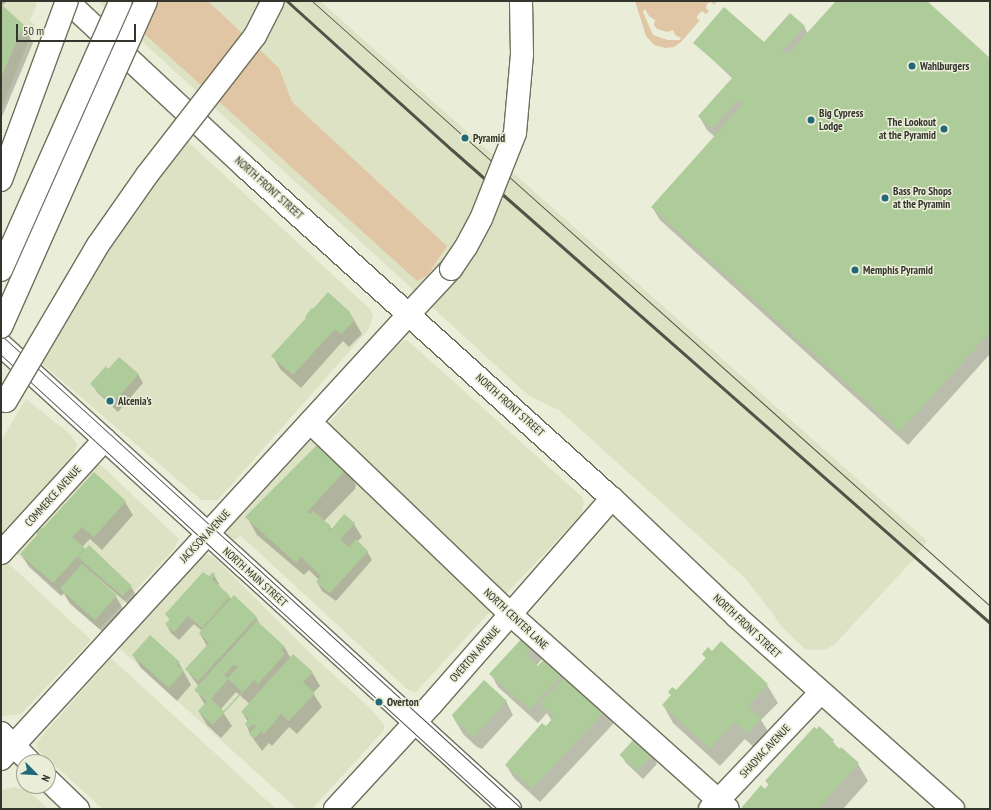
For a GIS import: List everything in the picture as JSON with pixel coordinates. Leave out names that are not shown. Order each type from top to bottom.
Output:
[{"type":"main road","points":[[1,180],[67,1]]},
{"type":"main road","name":"NORTH FRONT STREET","points":[[67,1],[244,166],[612,498],[737,617],[820,693],[953,809]]},
{"type":"main road","points":[[1,270],[121,1]]},
{"type":"main road","points":[[1,327],[146,1]]},
{"type":"main road","points":[[1,408],[107,232],[147,175],[255,36],[273,1]]},
{"type":"main road","name":"JACKSON AVENUE","points":[[5,746],[207,534],[451,269],[466,247],[481,219],[515,133],[522,54],[521,1]]},
{"type":"main road","name":"NORTH MAIN STREET","points":[[1,345],[207,534],[341,653],[510,809]]},
{"type":"main road","name":"NORTH CENTER LANE","points":[[310,422],[510,614],[719,806]]},
{"type":"main road","name":"COMMERCE AVENUE","points":[[1,554],[105,439]]},
{"type":"main road","name":"OVERTON AVENUE","points":[[335,809],[612,498]]},
{"type":"main road","name":"SHADYAC AVENUE","points":[[719,806],[820,693]]},
{"type":"main road","points":[[5,746],[18,754]]},
{"type":"main road","points":[[56,788],[78,809]]},
{"type":"shaded area","points":[[1,1],[33,1],[37,4],[30,20],[35,25],[1,110]]},
{"type":"shaded area","points":[[98,1],[320,1],[927,541],[913,560],[835,644],[827,649],[805,649],[781,626],[745,578],[559,410],[529,396]]},
{"type":"shaded area","points":[[108,1],[208,1],[279,68],[292,102],[447,246],[427,276],[417,281]]},
{"type":"shaded area","points":[[635,1],[717,1],[714,5],[711,2],[707,4],[706,8],[709,11],[706,14],[702,11],[697,16],[697,19],[700,20],[681,42],[674,47],[665,48],[654,45],[646,36]],"holes":[[[645,9],[649,16],[655,20],[654,25],[657,29],[667,32],[673,30],[675,35],[681,38],[680,40],[668,40],[653,35],[643,12]]]},
{"type":"shaded area","points":[[187,141],[370,309],[373,316],[368,330],[218,500],[201,500],[40,362],[76,299],[117,237],[163,170]]},
{"type":"shaded area","points":[[406,339],[582,497],[584,503],[581,515],[505,595],[323,430],[395,348]]},
{"type":"shaded area","points":[[26,399],[70,434],[77,444],[73,456],[1,536],[1,441]]},
{"type":"shaded area","points":[[315,435],[495,606],[415,693],[407,689],[241,536],[234,540],[227,535],[227,526],[240,510],[243,514]]},
{"type":"shaded area","points":[[92,463],[101,465],[179,539],[174,549],[99,629],[13,550]]},
{"type":"shaded area","points":[[206,554],[214,557],[314,657],[372,710],[384,725],[384,730],[312,809],[297,809],[118,647],[192,564]]},
{"type":"shaded area","points":[[6,561],[91,640],[21,714],[3,716],[1,715],[1,566]]},
{"type":"shaded area","points":[[111,658],[276,809],[103,809],[56,766],[56,754],[42,754],[39,751],[36,744]]},
{"type":"shaded area","points":[[16,788],[16,794],[31,794],[48,809],[1,809],[1,790]]},
{"type":"building","name":"Memphis Pyramid","points":[[836,1],[927,1],[990,58],[990,332],[900,432],[651,207],[744,103],[736,102],[712,129],[698,116],[733,77],[693,43],[724,7],[764,42],[790,13],[805,26],[781,52],[789,53]]},
{"type":"building","points":[[1,4],[24,25],[1,78]]},
{"type":"building","points":[[328,292],[350,312],[349,314],[355,320],[341,334],[335,329],[293,375],[271,356],[306,318],[305,317],[310,310],[312,308],[313,309]]},
{"type":"building","points":[[119,357],[139,374],[112,404],[90,384],[106,366],[108,369]]},
{"type":"building","points":[[321,441],[346,467],[345,471],[307,512],[310,514],[313,511],[331,526],[328,530],[330,531],[344,514],[355,523],[340,539],[349,547],[356,539],[368,551],[330,593],[316,582],[321,576],[301,557],[296,563],[245,517]]},
{"type":"building","points":[[94,472],[126,501],[94,537],[82,527],[72,537],[85,548],[53,583],[20,554],[38,534],[36,533],[41,528],[42,529]]},
{"type":"building","points":[[89,545],[132,586],[122,596],[78,557]]},
{"type":"building","points":[[82,564],[117,595],[95,620],[60,589]]},
{"type":"building","points":[[203,572],[209,576],[213,572],[215,575],[212,579],[230,596],[202,628],[188,616],[174,632],[165,624],[170,619],[165,614]]},
{"type":"building","points":[[234,595],[257,617],[198,681],[185,669],[209,643],[199,633]]},
{"type":"building","points":[[257,621],[284,646],[281,650],[285,654],[258,684],[254,680],[213,725],[198,711],[207,701],[194,690]],"holes":[[[234,664],[238,667],[228,678],[224,675]],[[228,679],[242,691],[224,711],[211,699]]]},
{"type":"building","points":[[150,635],[180,662],[177,665],[184,671],[169,688],[132,655]]},
{"type":"building","points":[[525,635],[536,644],[526,655],[538,666],[545,658],[562,674],[530,710],[489,674]]},
{"type":"building","points":[[721,641],[768,684],[748,706],[761,718],[747,734],[735,722],[710,749],[662,705],[671,695],[668,692],[672,687],[676,690],[706,658],[702,654],[708,647],[712,651]]},
{"type":"building","points":[[293,654],[313,672],[303,682],[315,693],[289,721],[281,714],[264,734],[261,731],[254,739],[249,734],[256,726],[253,724],[249,728],[245,724],[249,719],[241,712]]},
{"type":"building","points":[[564,677],[607,709],[532,789],[505,765],[542,723],[546,726],[554,717],[540,704]]},
{"type":"building","points":[[484,680],[507,701],[474,737],[468,734],[461,724],[457,724],[452,715]]},
{"type":"building","points":[[819,726],[834,740],[832,742],[840,749],[841,747],[859,763],[818,809],[744,809],[742,807],[761,785],[765,789],[769,784],[765,781],[814,727],[817,729]]},
{"type":"building","points":[[635,738],[653,754],[637,771],[620,755]]},
{"type":"tram line","points":[[312,1],[990,606]]},
{"type":"tram line","points":[[1,335],[522,809]]},
{"type":"tram line","points":[[1,355],[497,809]]},
{"type":"railway","points":[[287,1],[452,150],[990,623]]},
{"type":"place","name":"Wahlburgers","points":[[912,66]]},
{"type":"place","name":"Big Cypress Lodge","points":[[811,120]]},
{"type":"place","name":"The Lookout at the Pyramid","points":[[944,129]]},
{"type":"place","name":"Pyramid","points":[[465,138]]},
{"type":"place","name":"Bass Pro Shops at the Pyramin","points":[[885,198]]},
{"type":"place","name":"Memphis Pyramid","points":[[855,270]]},
{"type":"place","name":"Alcenia's","points":[[110,401]]},
{"type":"place","name":"Overton","points":[[379,702]]}]
